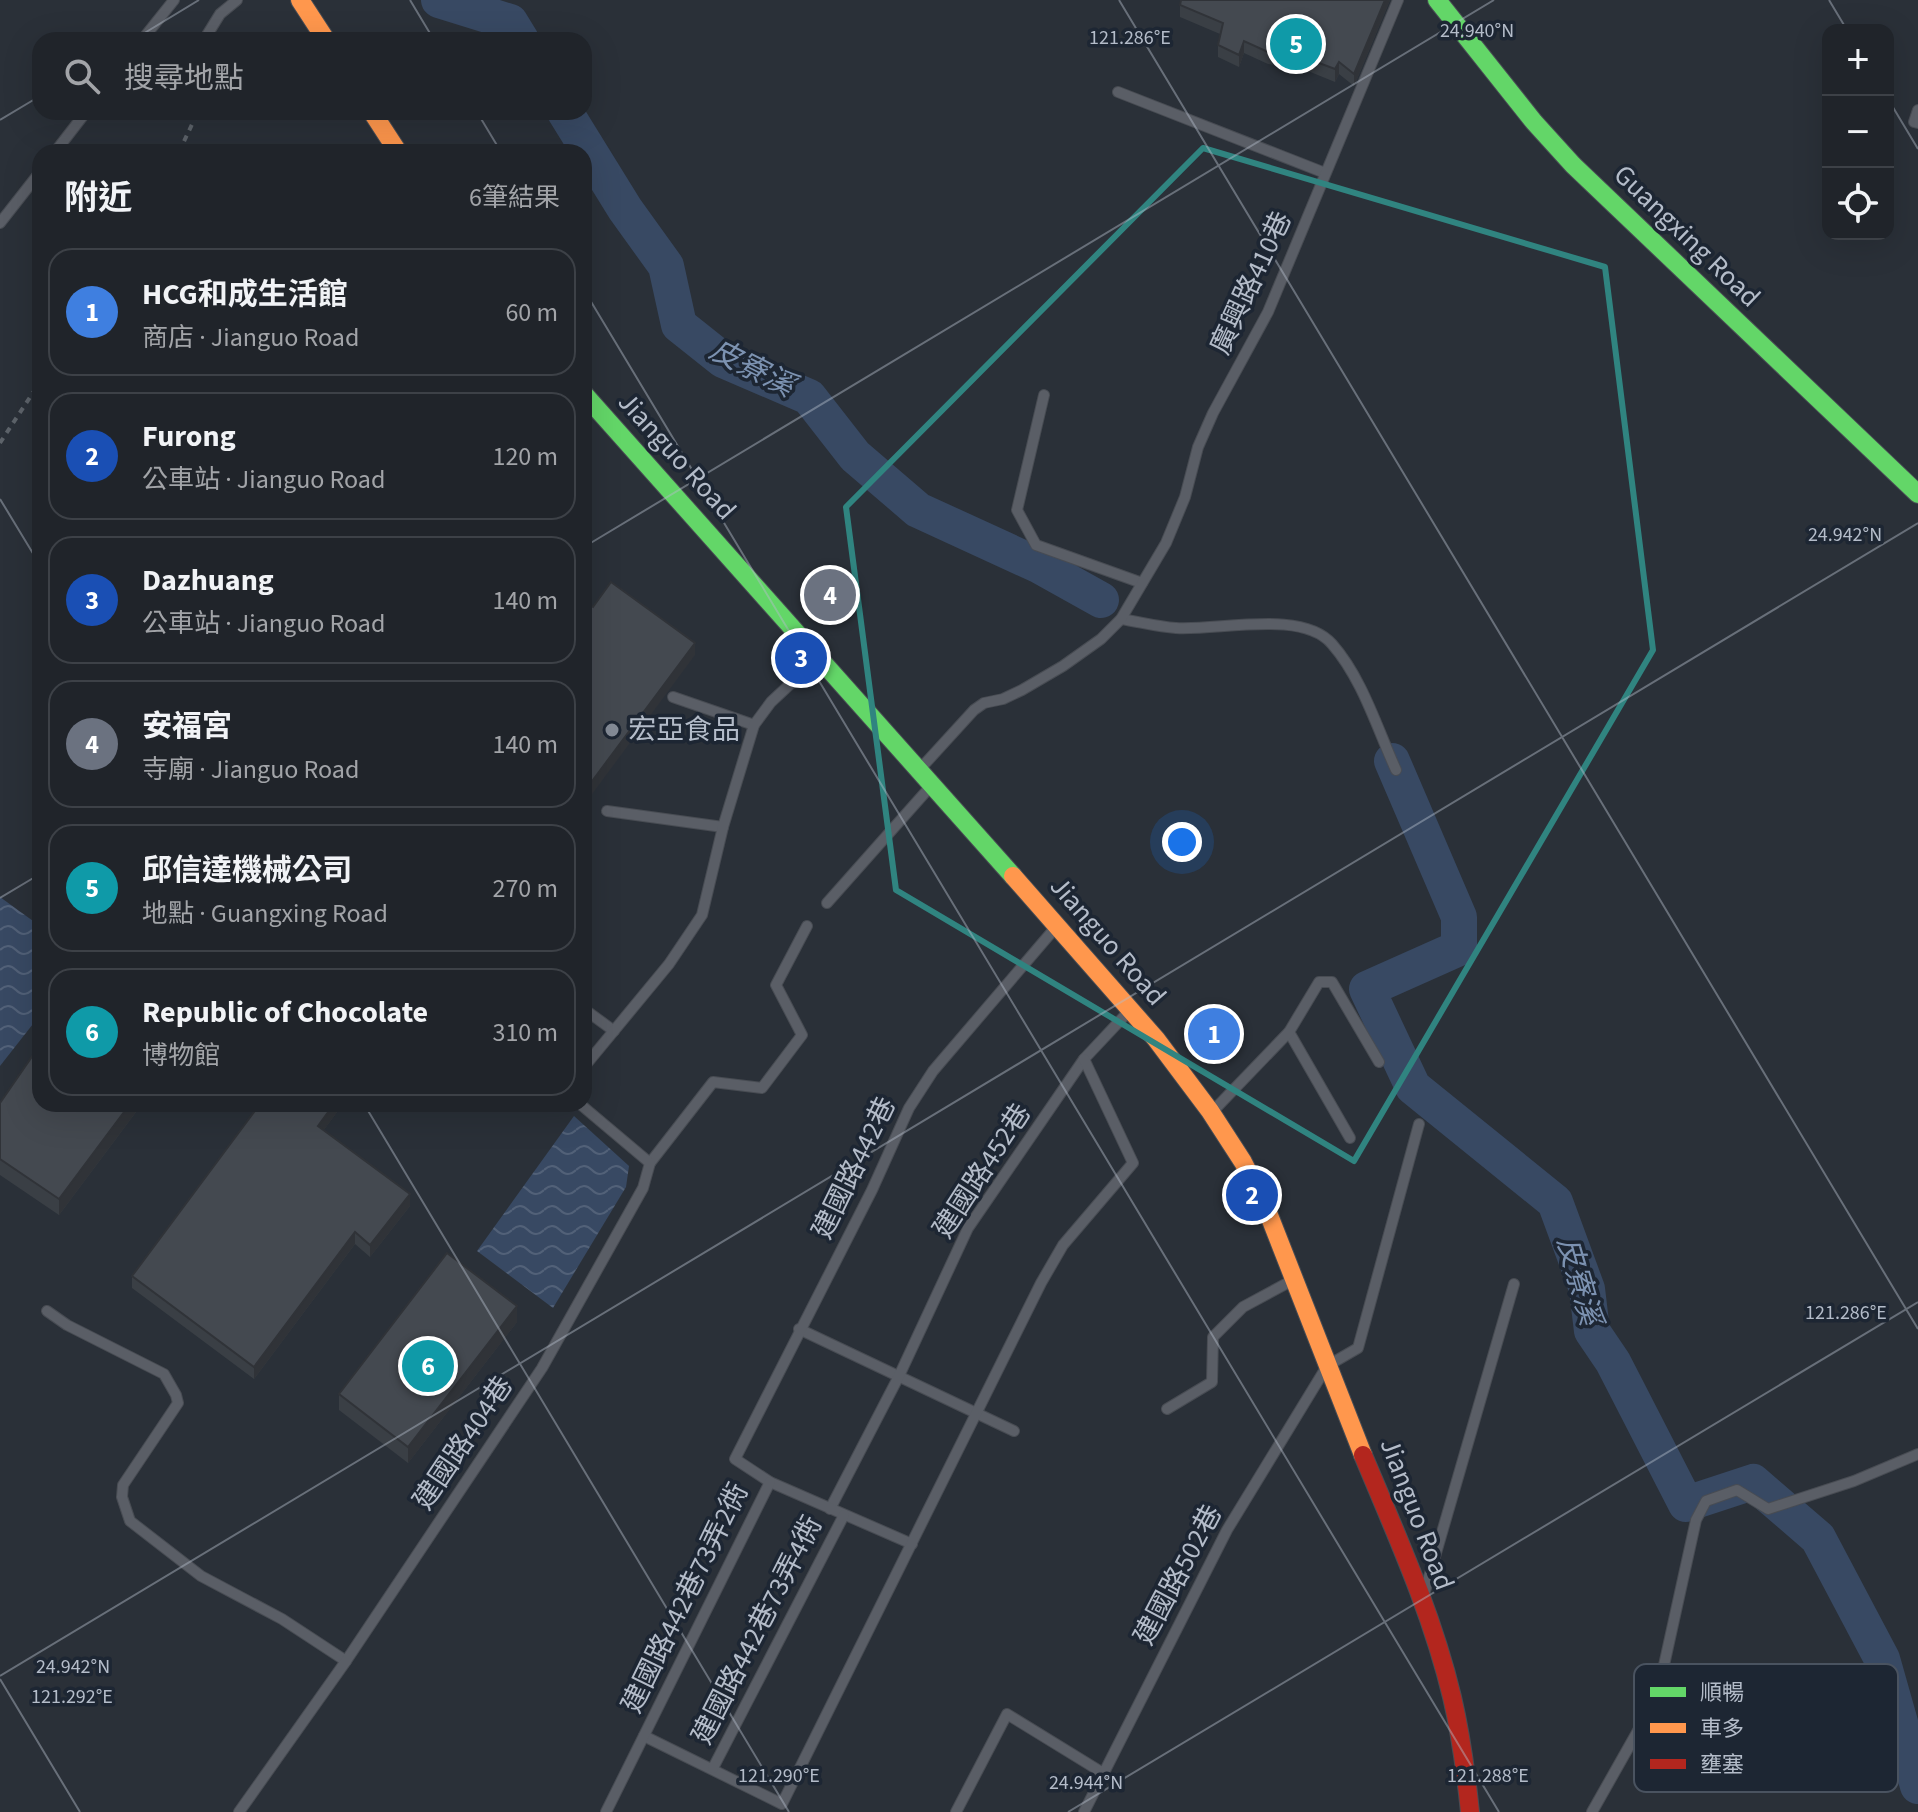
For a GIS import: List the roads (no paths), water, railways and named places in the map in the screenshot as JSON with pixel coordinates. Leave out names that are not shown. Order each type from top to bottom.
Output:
[{"type":"street","points":[[300,0],[321,32]]},
{"type":"street","name":"Guangxing Road","points":[[1437,0],[1534,122],[1573,165],[1918,494]]},
{"type":"street","points":[[377,120],[393,144]]},
{"type":"street","name":"Jianguo Road","points":[[592,403],[1131,1008],[1213,1111],[1260,1192],[1327,1366],[1381,1493],[1422,1604],[1443,1662],[1461,1729],[1470,1812]]},
{"type":"lane","points":[[148,32],[174,0]]},
{"type":"lane","points":[[209,32],[220,14],[237,0]]},
{"type":"lane","name":"廣興路410巷","points":[[918,771],[974,710],[984,703],[1022,690],[1063,666],[1101,639],[1121,619],[1166,543],[1185,497],[1198,447],[1268,312],[1398,0]]},
{"type":"lane","points":[[1118,92],[1325,173]]},
{"type":"lane","points":[[1918,110],[1914,122],[1918,123]]},
{"type":"lane","points":[[61,144],[80,120]]},
{"type":"lane","points":[[0,223],[32,182]]},
{"type":"lane","points":[[1044,395],[1017,510],[1036,545],[1142,583]]},
{"type":"lane","points":[[1121,619],[1178,628],[1288,624],[1310,630],[1330,641],[1351,670],[1396,770]]},
{"type":"lane","points":[[592,1057],[669,964],[702,915],[723,827],[754,725],[771,702],[819,658]]},
{"type":"lane","points":[[673,697],[754,725]]},
{"type":"lane","points":[[827,903],[931,785]]},
{"type":"lane","points":[[607,811],[723,827]]},
{"type":"lane","name":"建國路442巷","points":[[770,1482],[735,1459],[917,1096],[933,1071],[1058,925]]},
{"type":"lane","name":"建國路404巷","points":[[239,1812],[346,1661],[542,1368],[643,1188],[650,1163],[713,1082],[762,1088],[802,1035],[776,985],[807,926]]},
{"type":"lane","points":[[1213,1111],[1289,1032],[1319,982],[1332,982],[1379,1062]]},
{"type":"lane","name":"建國路452巷","points":[[830,1509],[899,1376],[968,1228],[1084,1059],[1131,1008]]},
{"type":"lane","points":[[592,1015],[614,1031]]},
{"type":"lane","points":[[1289,1032],[1350,1138]]},
{"type":"lane","points":[[770,1482],[912,1544],[1041,1283],[1063,1245],[1133,1163],[1084,1059]]},
{"type":"lane","points":[[589,1112],[650,1163]]},
{"type":"lane","points":[[1327,1366],[1358,1348],[1419,1124]]},
{"type":"lane","points":[[1167,1409],[1212,1382],[1213,1337],[1243,1307],[1295,1279]]},
{"type":"lane","points":[[1422,1604],[1514,1284]]},
{"type":"lane","points":[[47,1311],[67,1325],[164,1374],[176,1395],[178,1403],[123,1485],[122,1497],[130,1521],[201,1576],[282,1619],[346,1661]]},
{"type":"lane","points":[[799,1329],[1014,1431]]},
{"type":"lane","name":"建國路502巷","points":[[1084,1812],[1227,1530],[1327,1366]]},
{"type":"lane","points":[[1664,1664],[1696,1520],[1706,1501],[1737,1490],[1768,1509],[1854,1481],[1918,1454]]},
{"type":"lane","name":"建國路442巷73弄2衖","points":[[606,1812],[770,1482]]},
{"type":"lane","name":"建國路442巷73弄4衖","points":[[713,1768],[844,1515]]},
{"type":"lane","name":"建國路442巷73弄2衖","points":[[644,1736],[782,1804],[912,1544]]},
{"type":"lane","points":[[956,1812],[1007,1714],[1103,1773]]},
{"type":"lane","points":[[1592,1812],[1634,1738]]},
{"type":"water","points":[[0,897],[32,920],[32,1025],[0,1066]]},
{"type":"water","points":[[574,1116],[629,1166],[626,1187],[553,1308],[477,1251]]},
{"type":"waterway","name":"皮寮溪","points":[[439,0],[510,22],[516,32]]},
{"type":"waterway","name":"皮寮溪","points":[[570,120],[585,144]]},
{"type":"waterway","name":"皮寮溪","points":[[592,156],[666,266],[679,325],[723,360],[809,397],[855,456],[918,510],[1040,566],[1101,600]]},
{"type":"waterway","name":"皮寮溪","points":[[1392,761],[1459,917],[1459,948],[1367,989],[1413,1087],[1555,1202],[1587,1289],[1592,1331],[1613,1362],[1686,1504],[1753,1482],[1818,1538],[1883,1664]]},
{"type":"waterway","name":"皮寮溪","points":[[1898,1715],[1918,1786]]},
{"type":"place","name":"邱信達機械公司","points":[[1296,44]]},
{"type":"place","name":"安福宮","points":[[830,595]]},
{"type":"place","name":"Dazhuang","points":[[801,658]]},
{"type":"place","name":"宏亞食品","points":[[612,730]]},
{"type":"place","name":"HCG和成生活館","points":[[1214,1034]]},
{"type":"place","name":"Furong","points":[[1252,1195]]},
{"type":"place","name":"Republic of Chocolate","points":[[428,1366]]}]
